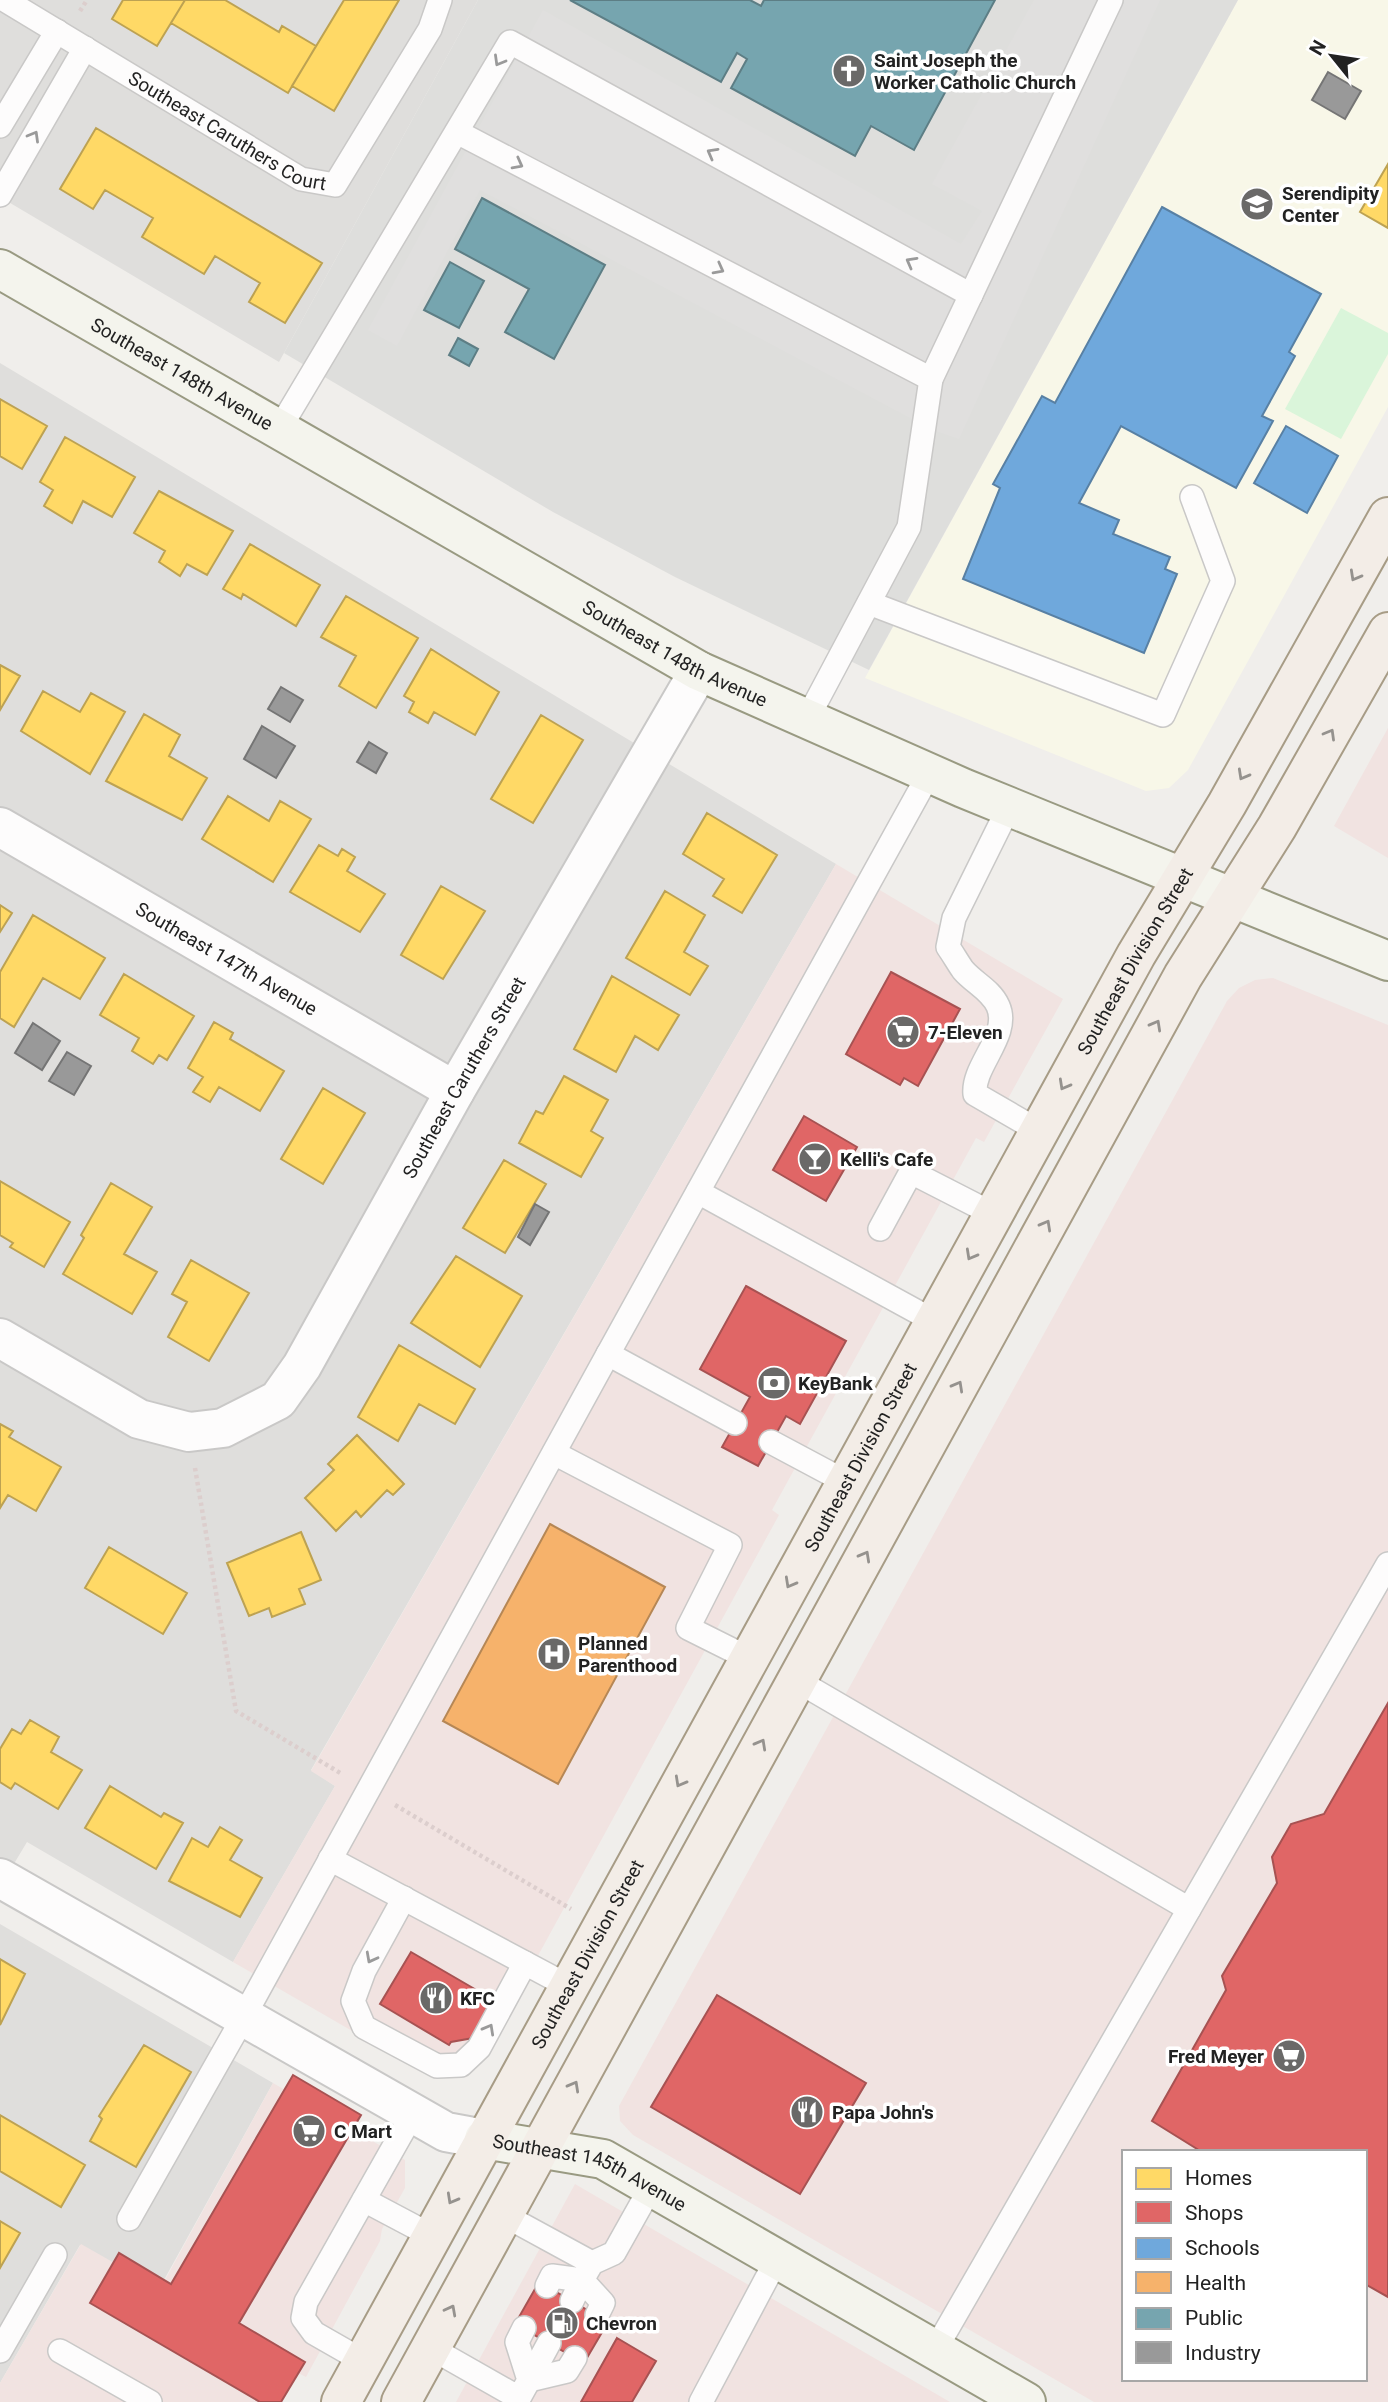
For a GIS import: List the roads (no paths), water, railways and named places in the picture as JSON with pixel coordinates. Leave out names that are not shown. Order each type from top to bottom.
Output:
[{"type":"main road","name":"Southeast 148th Avenue","points":[[0,269],[699,671],[929,774],[1388,961]]},
{"type":"main road","name":"Southeast Division Street","points":[[341,2402],[1136,955],[1388,517]]},
{"type":"main road","points":[[401,2402],[1183,976],[1277,827],[1388,632]]},
{"type":"main road","name":"Southeast 145th Avenue","points":[[484,2138],[603,2159],[1022,2401]]},
{"type":"street","name":"Southeast Caruthers Street","points":[[0,1338],[139,1419],[190,1432],[223,1428],[278,1401],[302,1366],[455,1091],[699,671]]},
{"type":"street","name":"Southeast 147th Avenue","points":[[0,827],[455,1091]]},
{"type":"street","name":"Southeast 145th Avenue","points":[[0,1878],[446,2132],[484,2138]]},
{"type":"lane","name":"Southeast Caruthers Court","points":[[5,0],[302,179],[335,185],[430,29],[440,0]]},
{"type":"lane","points":[[806,721],[909,527],[931,379],[1111,0]]},
{"type":"lane","points":[[0,125],[57,31]]},
{"type":"lane","points":[[278,431],[510,42],[971,295]]},
{"type":"lane","points":[[0,195],[85,48]]},
{"type":"lane","points":[[457,132],[931,379]]},
{"type":"lane","points":[[869,603],[1163,715],[1223,581],[1192,497]]},
{"type":"lane","points":[[129,2219],[243,2018],[929,774]]},
{"type":"lane","points":[[1009,807],[954,918],[948,947],[963,971],[989,994],[999,1007],[995,1037],[974,1082],[975,1094],[1039,1131]]},
{"type":"lane","points":[[880,1228],[911,1172],[993,1214]]},
{"type":"lane","points":[[698,1192],[934,1321]]},
{"type":"lane","points":[[608,1354],[735,1423]]},
{"type":"lane","points":[[771,1442],[846,1482]]},
{"type":"lane","points":[[554,1453],[730,1545],[688,1628],[748,1658]]},
{"type":"lane","points":[[935,2350],[1388,1564]]},
{"type":"lane","points":[[796,1680],[1189,1909]]},
{"type":"lane","points":[[330,1859],[568,1986]]},
{"type":"lane","points":[[404,1898],[364,1971],[353,2001],[364,2027],[437,2066],[461,2065],[479,2048],[525,1964]]},
{"type":"lane","points":[[363,2361],[314,2333],[303,2318],[306,2302],[413,2113]]},
{"type":"lane","points":[[582,2281],[614,2253],[651,2187]]},
{"type":"lane","points":[[365,2200],[432,2236]]},
{"type":"lane","points":[[502,2214],[582,2281],[604,2303],[597,2315]]},
{"type":"lane","points":[[0,2351],[55,2255]]},
{"type":"lane","points":[[701,2402],[777,2259]]},
{"type":"lane","points":[[547,2286],[552,2276],[582,2281]]},
{"type":"lane","points":[[524,2328],[517,2342],[529,2380]]},
{"type":"lane","points":[[431,2348],[519,2398],[549,2343]]},
{"type":"lane","points":[[60,2351],[150,2402]]},
{"type":"lane","points":[[529,2380],[567,2371],[575,2358]]},
{"type":"place","name":"Saint Joseph the Worker Catholic Church","points":[[849,71]]},
{"type":"place","name":"Serendipity Center","points":[[1257,204]]},
{"type":"place","name":"7-Eleven","points":[[903,1032]]},
{"type":"place","name":"Kelli's Cafe","points":[[815,1159]]},
{"type":"place","name":"KeyBank","points":[[774,1383]]},
{"type":"place","name":"Planned Parenthood","points":[[554,1654]]},
{"type":"place","name":"KFC","points":[[436,1998]]},
{"type":"place","name":"Fred Meyer","points":[[1289,2056]]},
{"type":"place","name":"Papa John's","points":[[807,2112]]},
{"type":"place","name":"C Mart","points":[[309,2131]]},
{"type":"place","name":"Chevron","points":[[562,2323]]}]
